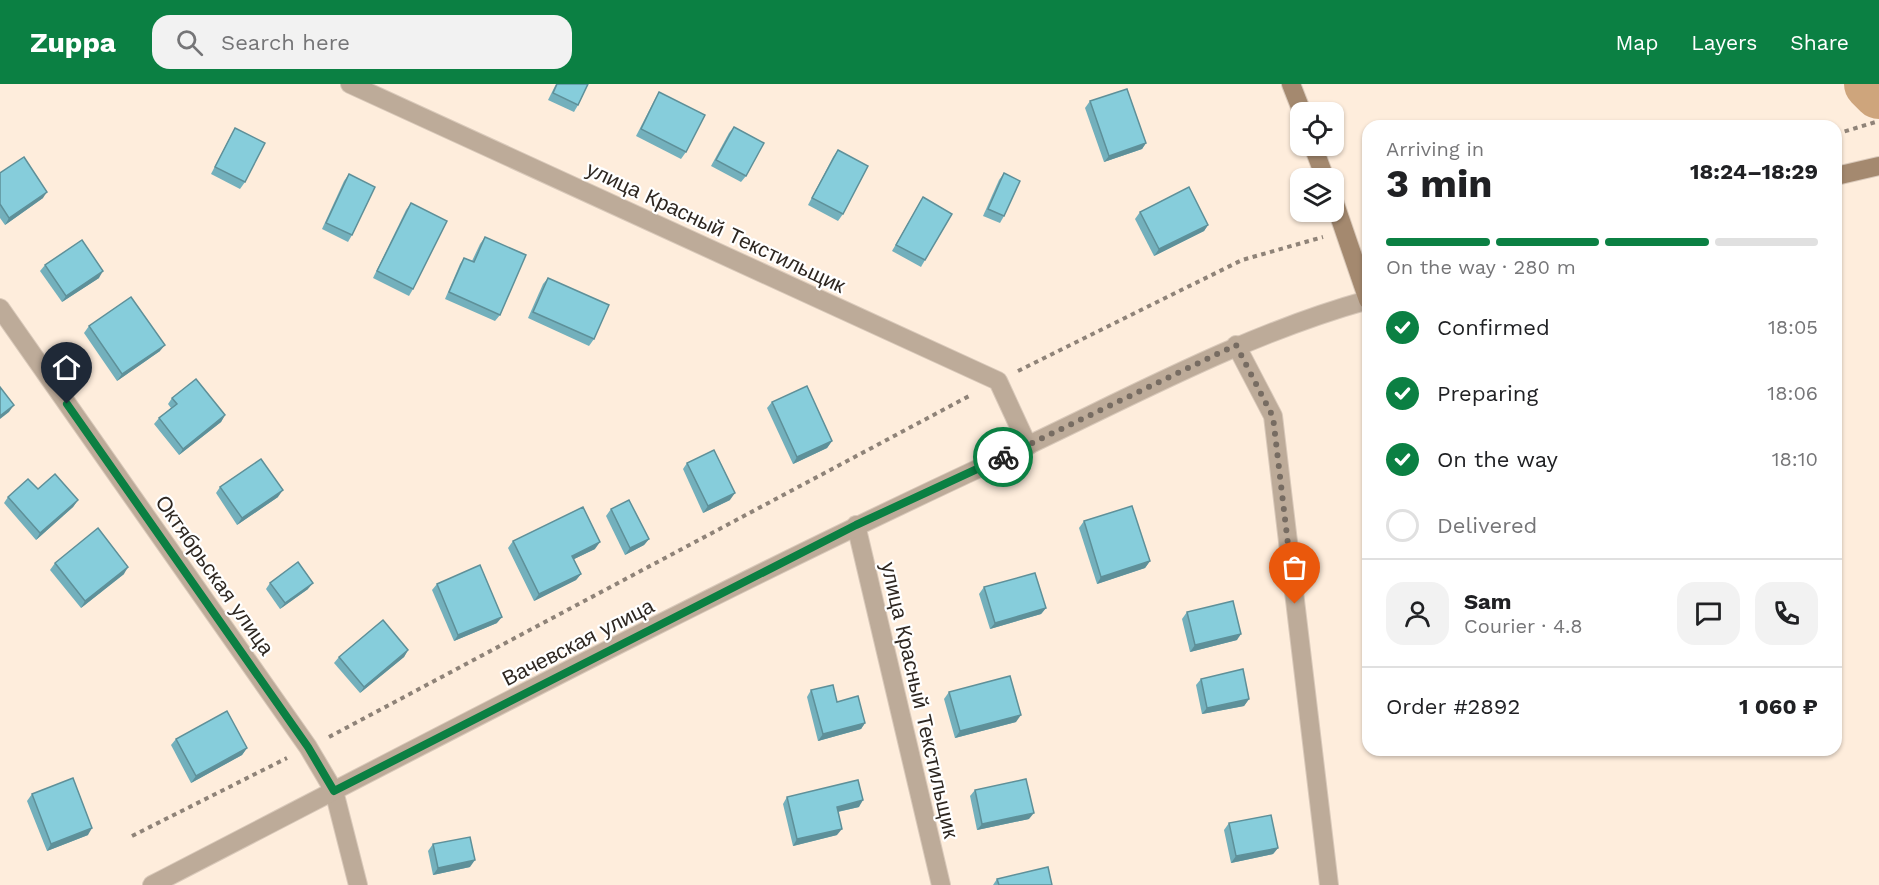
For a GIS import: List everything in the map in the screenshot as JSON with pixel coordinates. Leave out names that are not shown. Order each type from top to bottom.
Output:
[{"type":"main road","points":[[1291,84],[1298,102]]},
{"type":"main road","points":[[1842,175],[1879,166]]},
{"type":"main road","points":[[1341,222],[1362,282]]},
{"type":"street","name":"улица Красный Текстильщик","points":[[350,84],[998,381]]},
{"type":"street","name":"Вачевская улица","points":[[152,885],[856,525],[1028,446],[1236,345],[1362,302]]},
{"type":"street","name":"Октябрьская улица","points":[[0,308],[308,747],[334,791],[358,885]]},
{"type":"street","points":[[1236,345],[1273,417],[1329,885]]},
{"type":"street","points":[[998,381],[1028,446]]},
{"type":"street","name":"улица Красный Текстильщик","points":[[856,525],[941,885]]},
{"type":"path","points":[[1842,132],[1879,121]]},
{"type":"path","points":[[132,836],[308,747],[998,381],[1242,260],[1344,230]]},
{"type":"building","points":[[557,84],[588,84],[578,105],[553,93]]},
{"type":"building","points":[[1127,89],[1146,143],[1109,156],[1090,101]]},
{"type":"building","points":[[659,92],[705,115],[686,152],[641,129]]},
{"type":"building","points":[[734,127],[764,143],[746,176],[716,160]]},
{"type":"building","points":[[235,128],[265,143],[245,182],[215,167]]},
{"type":"building","points":[[838,150],[868,166],[843,214],[812,198]]},
{"type":"building","points":[[24,157],[47,192],[9,218],[0,204],[0,173]]},
{"type":"building","points":[[1004,173],[1020,181],[1004,216],[988,209]]},
{"type":"building","points":[[349,174],[375,187],[352,235],[326,223]]},
{"type":"building","points":[[1189,187],[1208,225],[1159,249],[1140,212]]},
{"type":"building","points":[[923,197],[952,214],[925,260],[896,245]]},
{"type":"building","points":[[411,203],[447,221],[413,289],[377,271]]},
{"type":"building","points":[[485,237],[526,255],[500,315],[449,292],[464,258],[474,262]]},
{"type":"building","points":[[82,240],[103,271],[66,296],[45,265]]},
{"type":"building","points":[[548,278],[609,305],[594,339],[533,312]]},
{"type":"building","points":[[131,297],[165,345],[122,374],[89,326]]},
{"type":"building","points":[[196,379],[225,415],[183,449],[159,418],[177,404],[172,398]]},
{"type":"building","points":[[807,386],[832,441],[797,457],[772,402]]},
{"type":"building","points":[[0,387],[14,405],[0,416]]},
{"type":"building","points":[[714,450],[735,493],[708,506],[687,463]]},
{"type":"building","points":[[261,459],[283,490],[242,518],[220,487]]},
{"type":"building","points":[[55,474],[78,500],[40,533],[8,497],[28,479],[38,489]]},
{"type":"building","points":[[629,500],[649,539],[630,548],[611,509]]},
{"type":"building","points":[[1132,506],[1150,561],[1101,577],[1084,521]]},
{"type":"building","points":[[583,507],[600,542],[572,556],[581,574],[539,594],[513,541]]},
{"type":"building","points":[[98,528],[128,567],[85,601],[55,563]]},
{"type":"building","points":[[298,562],[313,583],[285,603],[270,583]]},
{"type":"building","points":[[480,565],[502,617],[458,635],[437,584]]},
{"type":"building","points":[[1035,573],[1046,608],[995,623],[984,587]]},
{"type":"building","points":[[1233,601],[1241,634],[1195,645],[1187,612]]},
{"type":"building","points":[[383,620],[408,650],[364,687],[339,657]]},
{"type":"building","points":[[1243,669],[1249,699],[1207,708],[1201,679]]},
{"type":"building","points":[[1010,676],[1021,715],[960,731],[949,692]]},
{"type":"building","points":[[833,685],[837,702],[858,696],[865,723],[823,734],[811,690]]},
{"type":"building","points":[[227,711],[247,748],[196,776],[176,739]]},
{"type":"building","points":[[73,778],[92,828],[51,844],[32,794]]},
{"type":"building","points":[[1026,779],[1034,813],[982,824],[975,790]]},
{"type":"building","points":[[858,780],[863,800],[837,807],[842,829],[797,839],[787,797]]},
{"type":"building","points":[[1271,815],[1278,848],[1236,856],[1229,823]]},
{"type":"building","points":[[470,837],[475,860],[438,868],[433,844]]},
{"type":"building","points":[[1048,867],[1052,885],[999,885],[997,879]]},
{"type":"waterway","points":[[1870,84],[1879,93]]},
{"type":"way so far","points":[[1003,457],[1236,345],[1273,417],[1295,604]]},
{"type":"route","points":[[67,404],[308,747],[334,791],[856,525],[1003,457]]}]
